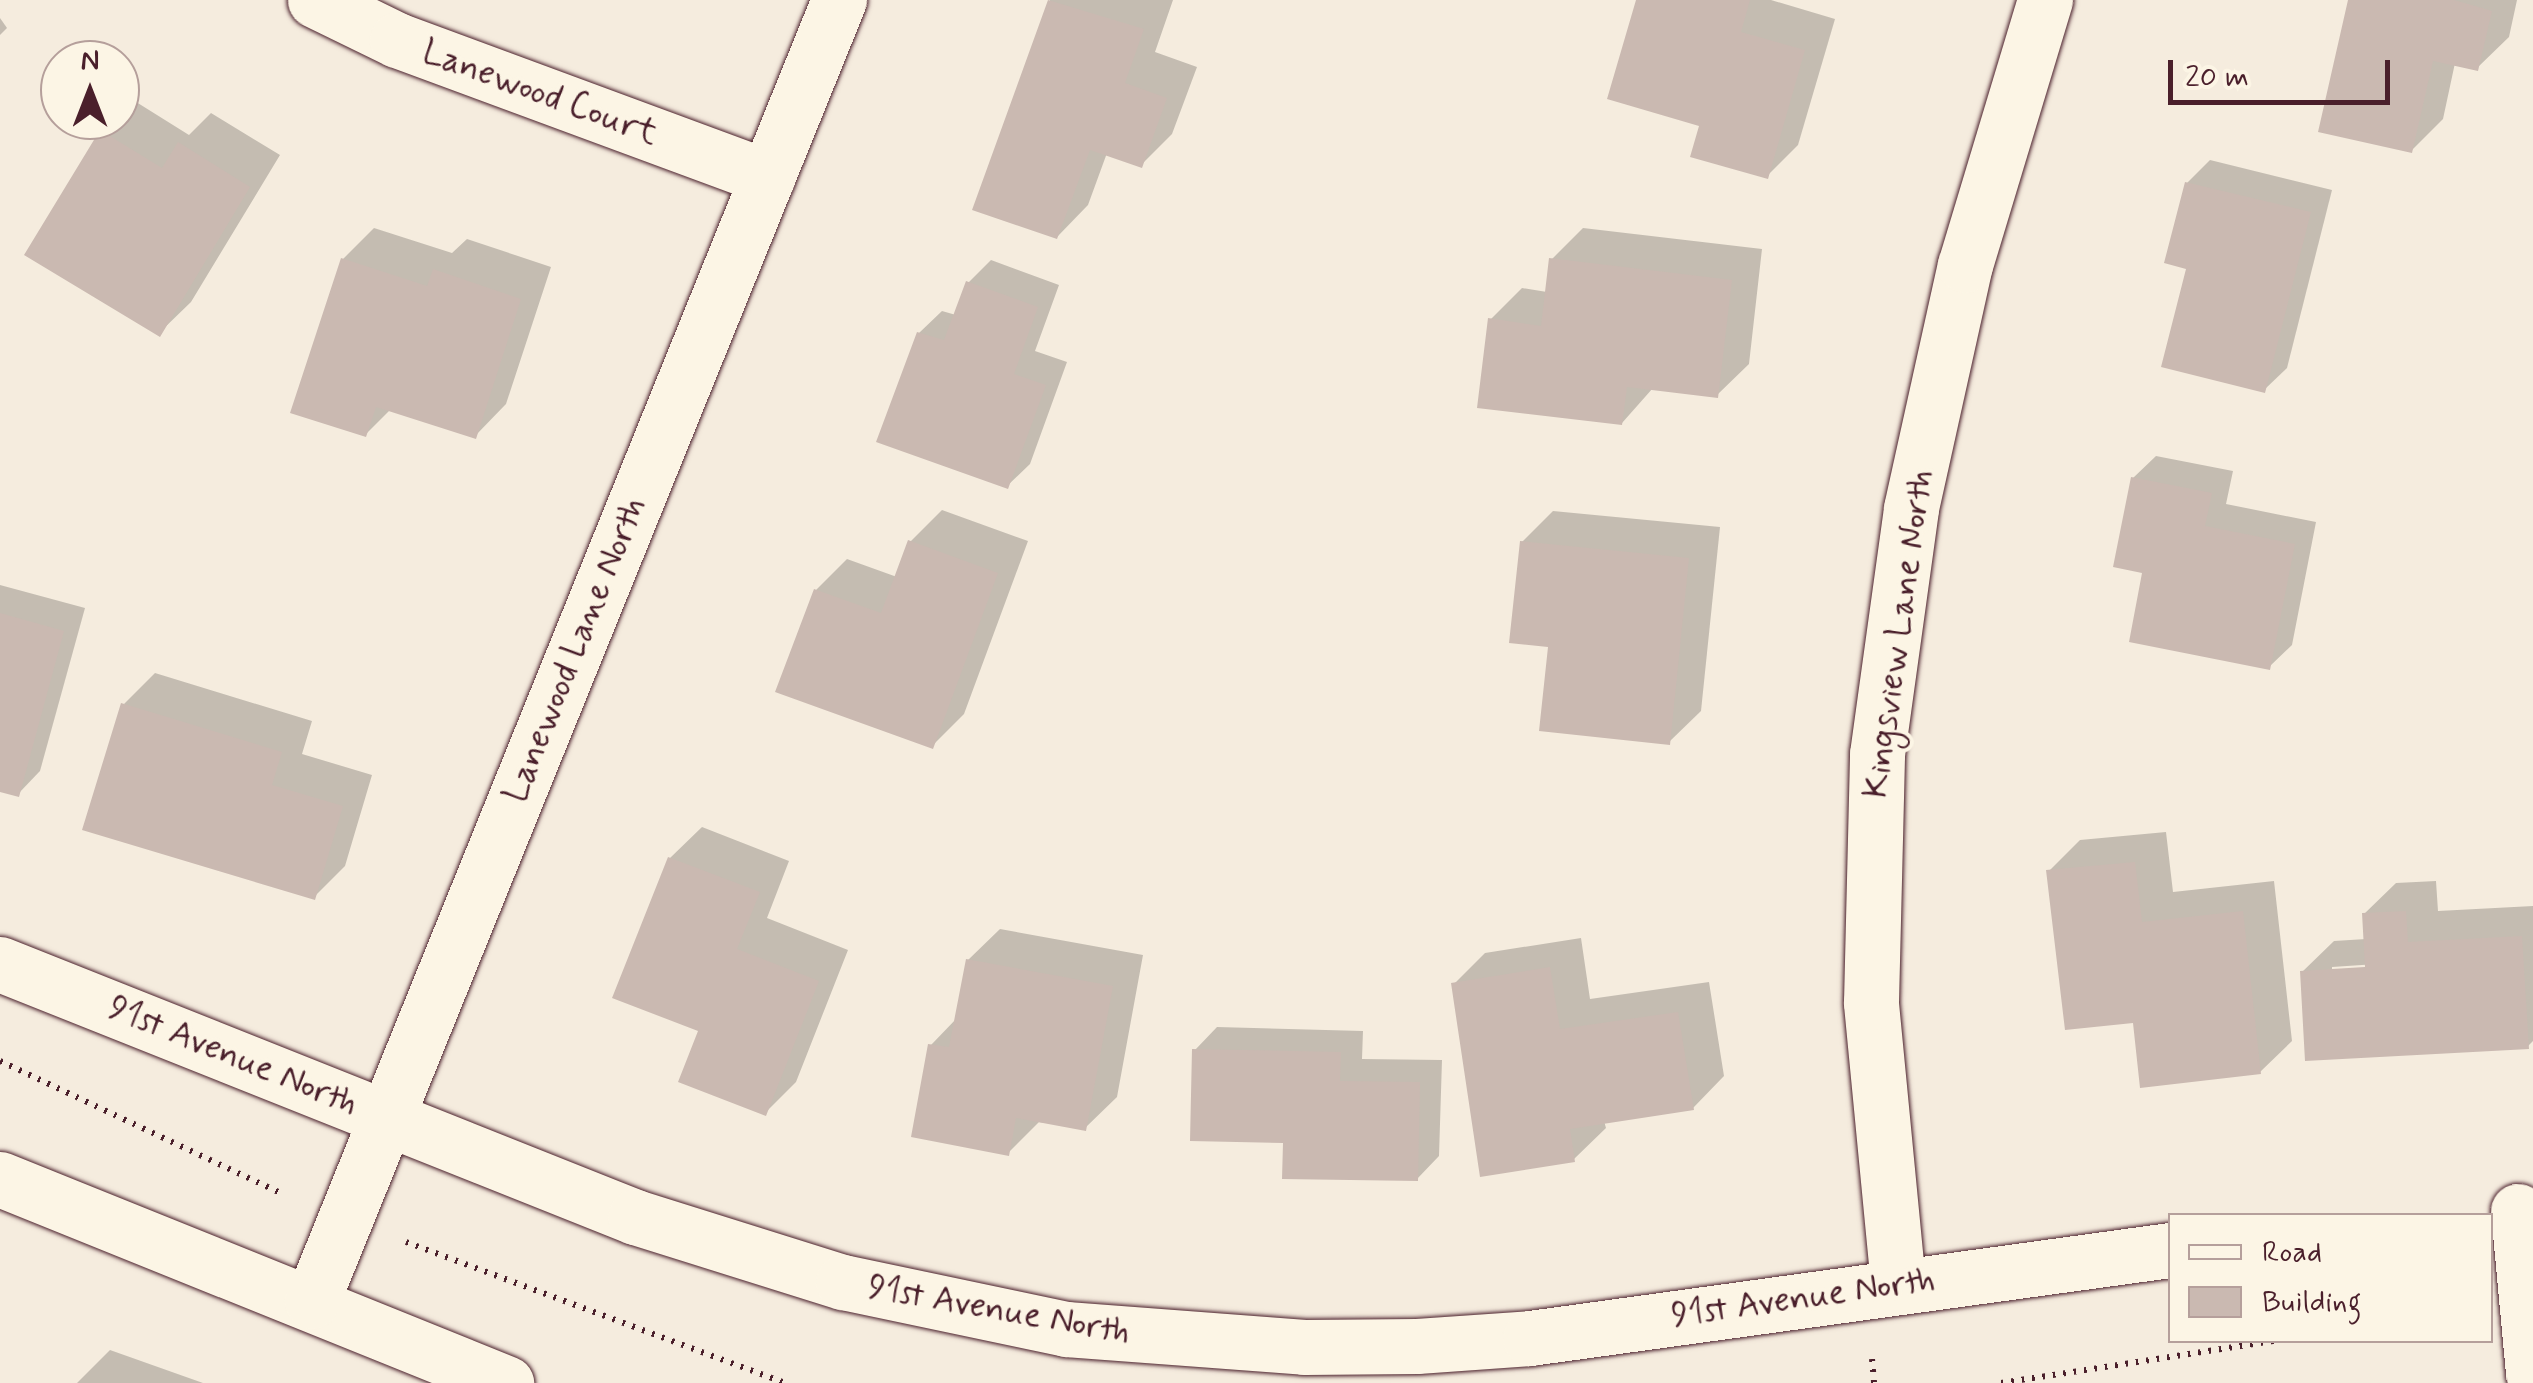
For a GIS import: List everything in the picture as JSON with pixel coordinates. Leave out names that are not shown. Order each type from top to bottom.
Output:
[{"type":"street","name":"Lanewood Court","points":[[316,0],[396,40],[768,177]]},
{"type":"street","name":"Lanewood Lane North","points":[[312,1301],[838,0]]},
{"type":"street","name":"Kingsview Lane North","points":[[1898,1284],[1870,1002],[1877,754],[1910,508],[1966,265],[2045,0]]},
{"type":"street","name":"91st Avenue North","points":[[0,964],[635,1217],[824,1276],[1066,1329],[1304,1348],[1530,1338],[1898,1284],[2168,1250]]},
{"type":"street","points":[[0,1179],[312,1301],[506,1383]]},
{"type":"street","points":[[2510,1212],[2533,1373]]},
{"type":"path","points":[[0,1062],[286,1195]]},
{"type":"path","points":[[414,1246],[785,1383]]},
{"type":"path","points":[[2001,1383],[2259,1343]]},
{"type":"building","points":[[1048,0],[1144,29],[1125,83],[1167,98],[1142,168],[1090,150],[1057,239],[972,210]]},
{"type":"building","points":[[1636,0],[1750,0],[1741,32],[1805,50],[1768,179],[1690,157],[1699,126],[1607,99]]},
{"type":"building","points":[[2348,0],[2454,0],[2492,11],[2478,71],[2433,61],[2412,153],[2318,132]]},
{"type":"building","points":[[94,140],[116,140],[162,168],[178,142],[250,187],[160,337],[24,255]]},
{"type":"building","points":[[2185,182],[2311,212],[2265,393],[2161,367],[2186,269],[2164,263]]},
{"type":"building","points":[[341,258],[427,286],[433,269],[521,299],[476,439],[376,407],[366,437],[290,413]]},
{"type":"building","points":[[1549,258],[1732,280],[1718,398],[1627,387],[1622,425],[1477,408],[1488,318],[1541,326]]},
{"type":"building","points":[[966,281],[1038,307],[1014,374],[1046,385],[1008,489],[876,442],[917,332],[944,340]]},
{"type":"building","points":[[2131,477],[2212,493],[2205,526],[2295,544],[2270,670],[2129,642],[2142,573],[2113,567]]},
{"type":"building","points":[[908,540],[998,573],[933,749],[775,692],[814,589],[881,613]]},
{"type":"building","points":[[1520,541],[1689,558],[1670,745],[1539,731],[1548,647],[1509,643]]},
{"type":"building","points":[[0,613],[64,631],[19,797],[0,792]]},
{"type":"building","points":[[121,703],[282,752],[272,785],[343,806],[315,900],[82,830]]},
{"type":"building","points":[[668,857],[760,892],[737,949],[819,981],[766,1116],[678,1082],[698,1031],[612,998]]},
{"type":"building","points":[[2135,862],[2142,922],[2243,911],[2261,1074],[2140,1088],[2133,1023],[2065,1030],[2046,870]]},
{"type":"building","points":[[2406,911],[2408,942],[2522,936],[2529,1049],[2305,1061],[2300,971],[2365,967],[2362,913]]},
{"type":"building","points":[[966,959],[1113,986],[1086,1131],[1016,1118],[1009,1156],[911,1137],[928,1044],[949,1047]]},
{"type":"building","points":[[1550,967],[1560,1029],[1678,1012],[1694,1110],[1570,1129],[1575,1162],[1480,1177],[1451,983]]},
{"type":"building","points":[[1192,1049],[1341,1052],[1340,1081],[1420,1082],[1418,1181],[1282,1179],[1283,1143],[1190,1141]]}]
